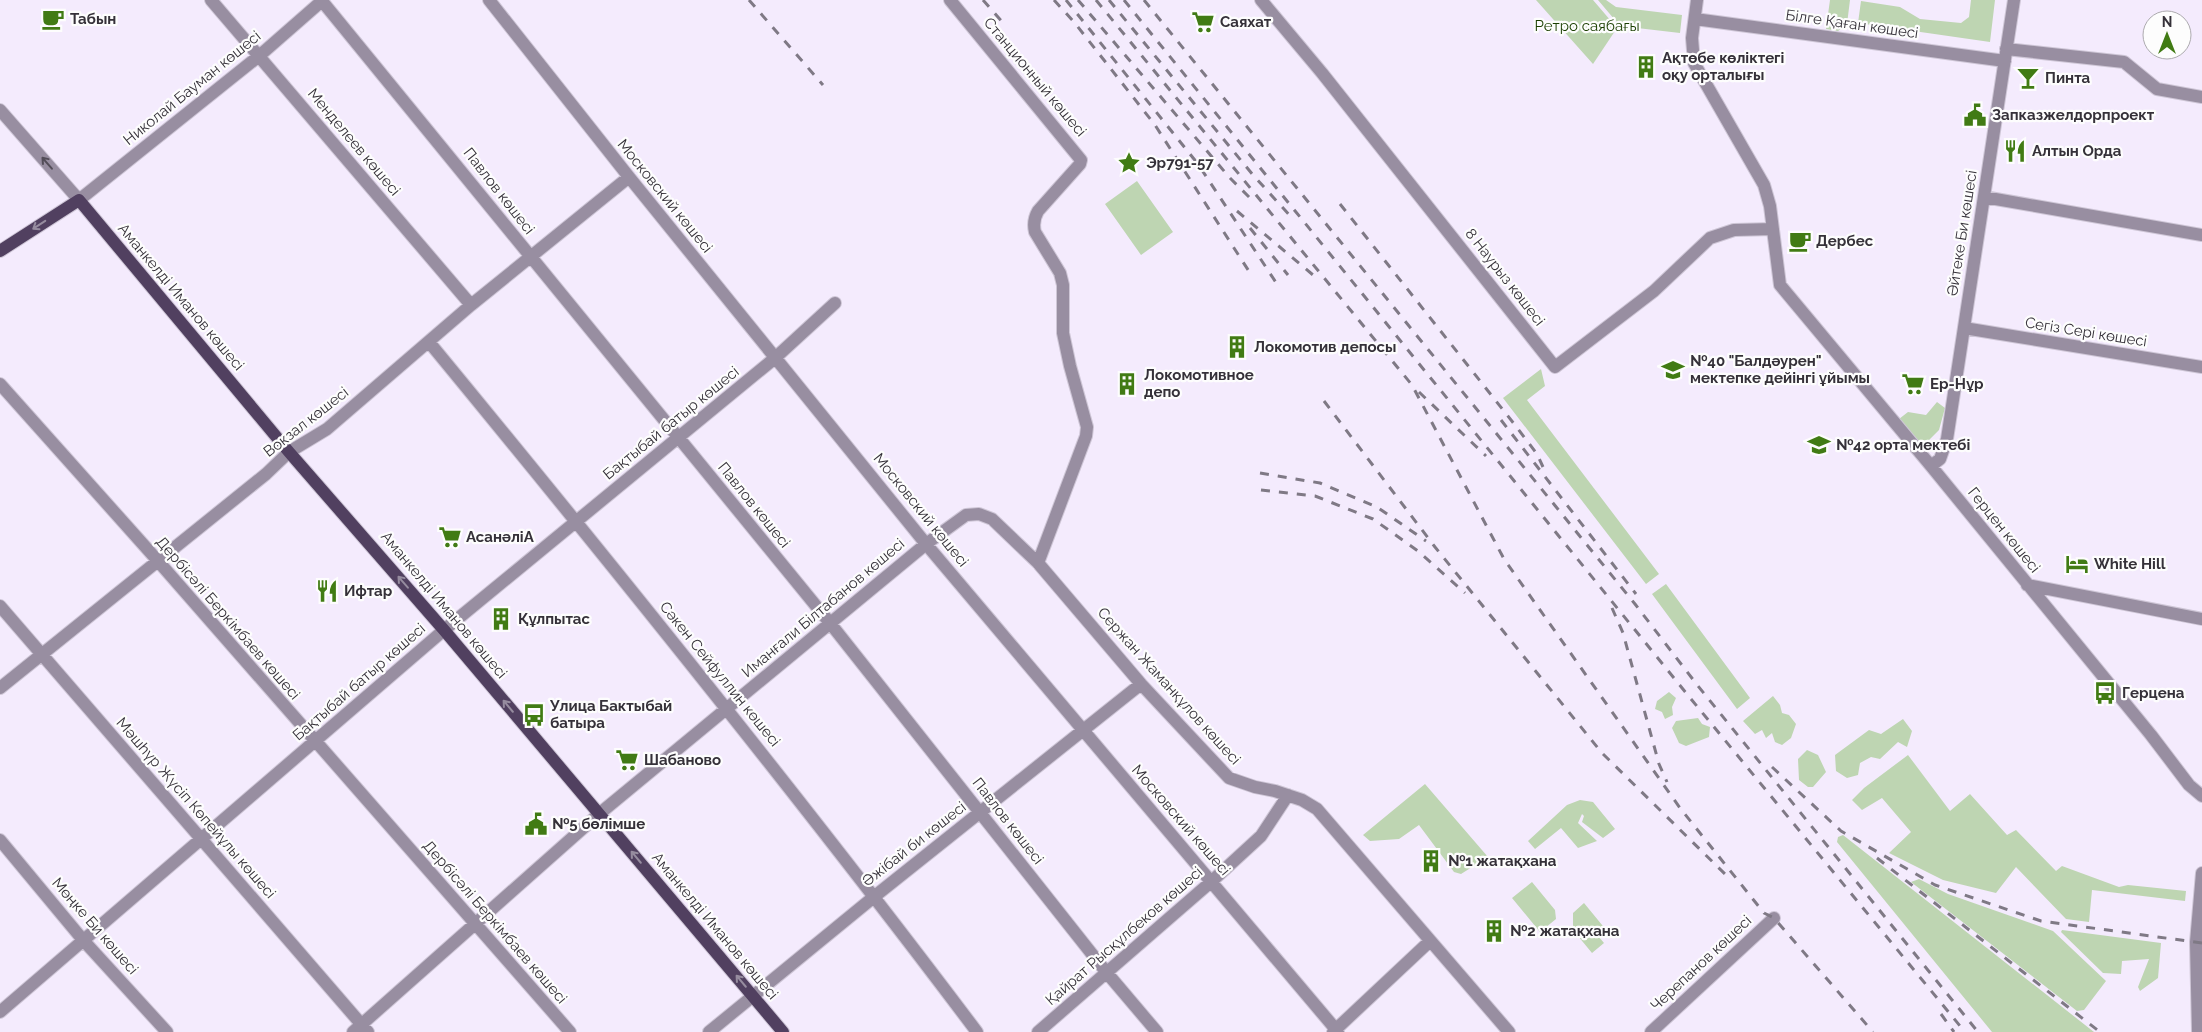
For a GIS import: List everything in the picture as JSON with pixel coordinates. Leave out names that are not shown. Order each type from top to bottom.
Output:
[{"type":"main road","points":[[0,250],[79,200]]},
{"type":"main road","name":"Аманкелді Иманов көшесі","points":[[79,200],[289,452],[444,630],[783,1032]]},
{"type":"street","name":"Менделеев көшесі","points":[[211,0],[471,305]]},
{"type":"street","name":"Николай Бауман көшесі","points":[[79,200],[259,56],[323,0]]},
{"type":"street","name":"Павлов көшесі","points":[[323,0],[830,624],[1107,973],[1158,1032]]},
{"type":"street","name":"Московский көшесі","points":[[489,0],[629,177],[926,544],[1083,732],[1212,881],[1336,1031]]},
{"type":"street","name":"Станционный көшесі","points":[[950,0],[1081,160],[1080,164],[1035,216],[1035,232],[1060,273],[1064,333],[1070,366],[1087,427],[1086,436],[1038,563]]},
{"type":"street","name":"8 Наурыз көшесі","points":[[1261,0],[1328,81],[1555,367],[1654,292],[1710,238],[1719,233],[1734,230],[1773,229]]},
{"type":"street","points":[[1697,0],[1692,38],[1694,63],[1764,185],[1770,206],[1773,229]]},
{"type":"street","name":"Әйтеке Би көшесі","points":[[1931,466],[1940,459],[1947,439],[2014,0]]},
{"type":"street","name":"Білге Қаған көшесі","points":[[1695,19],[2006,55],[2124,62],[2157,89],[2202,97]]},
{"type":"street","points":[[0,110],[79,200]]},
{"type":"street","name":"Вокзал көшесі","points":[[0,688],[266,474],[289,452],[327,429],[471,305],[629,177]]},
{"type":"street","points":[[1984,197],[2202,235]]},
{"type":"street","name":"Герцен көшесі","points":[[1773,229],[1780,285],[1931,466],[2151,735],[2189,785],[2202,796]]},
{"type":"street","name":"Бақтыбай батыр көшесі","points":[[0,1012],[444,630],[775,358],[835,303]]},
{"type":"street","name":"Сегіз Сері көшесі","points":[[1964,328],[2202,367]]},
{"type":"street","name":"Сәкен Сейфуллин көшесі","points":[[429,342],[728,708],[875,896],[977,1032]]},
{"type":"street","name":"Дербісәлі Беркімбаев көшесі","points":[[0,384],[158,561],[314,742],[570,1032]]},
{"type":"street","name":"Сержан Жаманқұлов көшесі","points":[[979,514],[992,519],[1038,563],[1141,684],[1229,778],[1288,795],[1302,800],[1317,809],[1509,1032]]},
{"type":"street","name":"Иманғали Білтабанов көшесі","points":[[361,1030],[599,814],[926,544],[966,515],[979,514]]},
{"type":"street","points":[[2027,584],[2202,619]]},
{"type":"street","name":"Мәшһүр Жүсіп Көпейұлы көшесі","points":[[0,606],[201,839],[361,1030]]},
{"type":"street","name":"Әжібай би көшесі","points":[[709,1032],[875,896],[1141,684]]},
{"type":"street","name":"Қайрат Рысқұлбеков көшесі","points":[[1038,1032],[1261,836],[1288,795]]},
{"type":"street","name":"Мөңке Би көшесі","points":[[0,840],[83,940],[166,1032]]},
{"type":"street","points":[[2198,1032],[2196,1013],[2196,942],[2202,877]]},
{"type":"street","name":"Черепанов көшесі","points":[[1651,1032],[1774,918]]},
{"type":"street","points":[[1336,1031],[1430,941]]},
{"type":"green space","name":"Ретро саябағы","points":[[1536,0],[1593,0],[1617,28],[1593,64]]},
{"type":"green space","points":[[1598,0],[1606,0],[1616,7],[1682,15],[1680,33],[1620,26]]},
{"type":"green space","points":[[1830,0],[1850,0],[1847,24],[1838,31],[1826,29]]},
{"type":"green space","points":[[1971,0],[1995,0],[1990,42],[1858,23],[1861,1],[1900,7],[1920,19],[1961,23],[1969,17]]},
{"type":"green space","points":[[1137,181],[1173,232],[1141,255],[1105,204]]},
{"type":"green space","points":[[1541,369],[1545,386],[1527,400],[1659,574],[1646,584],[1503,398]]},
{"type":"green space","points":[[1937,402],[1945,408],[1939,430],[1928,441],[1917,440],[1899,419],[1908,412],[1926,415]]},
{"type":"green space","points":[[1666,584],[1750,698],[1737,709],[1652,594]]},
{"type":"green space","points":[[1669,692],[1676,698],[1672,707],[1673,715],[1665,719],[1662,712],[1655,709],[1657,701]]},
{"type":"green space","points":[[1773,696],[1780,705],[1782,713],[1789,715],[1796,724],[1791,738],[1782,745],[1775,742],[1772,733],[1766,738],[1762,730],[1755,734],[1743,721]]},
{"type":"green space","points":[[1698,718],[1702,724],[1710,727],[1709,737],[1686,746],[1679,743],[1672,728],[1676,721]]},
{"type":"green space","points":[[1903,719],[1912,731],[1907,747],[1898,742],[1880,759],[1871,757],[1860,763],[1858,775],[1847,778],[1836,771],[1835,755],[1869,730],[1881,734]]},
{"type":"green space","points":[[1807,750],[1818,755],[1826,772],[1813,787],[1808,787],[1799,780],[1798,759]]},
{"type":"green space","points":[[1908,755],[1950,811],[1970,794],[2007,835],[2016,830],[2056,871],[2062,866],[2119,887],[2128,885],[2186,891],[2185,901],[2092,890],[2089,922],[2066,919],[2016,867],[1996,893],[1943,880],[1889,853],[1911,832],[1882,798],[1862,810],[1852,800],[1864,788]]},
{"type":"green space","points":[[1425,784],[1488,857],[1461,874],[1454,872],[1419,825],[1399,839],[1370,841],[1363,835]]},
{"type":"green space","points":[[1580,800],[1593,802],[1615,829],[1603,838],[1582,822],[1584,816],[1582,814],[1578,823],[1597,841],[1578,848],[1561,828],[1535,849],[1528,841],[1567,805]]},
{"type":"green space","points":[[1843,835],[2094,1032],[1992,1032],[1837,842],[1838,837]]},
{"type":"green space","points":[[1919,879],[1948,894],[2053,931],[2106,981],[2084,1010],[2077,1011],[1911,882]]},
{"type":"green space","points":[[1532,882],[1555,910],[1556,919],[1540,932],[1512,898]]},
{"type":"green space","points":[[1584,903],[1607,931],[1599,937],[1604,943],[1592,953],[1573,930],[1573,913]]},
{"type":"green space","points":[[2062,930],[2161,943],[2158,978],[2140,991],[2138,987],[2149,959],[2122,961],[2121,974],[2103,973],[2061,932]]},
{"type":"railway","points":[[749,0],[823,85]]},
{"type":"railway","points":[[983,0],[1004,24]]},
{"type":"railway","points":[[1054,0],[1074,22],[1155,125],[1252,276]]},
{"type":"railway","points":[[1066,0],[1198,164],[1277,284]]},
{"type":"railway","points":[[1078,0],[1230,178],[1253,201]]},
{"type":"railway","points":[[1096,0],[1412,385],[1504,559],[1680,808],[1764,913],[1774,918],[1873,1032]]},
{"type":"railway","points":[[1109,0],[1253,175],[1293,219]]},
{"type":"railway","points":[[1124,0],[1691,699],[1965,1032]]},
{"type":"railway","points":[[1144,0],[1635,604],[1698,686],[1978,1032]]},
{"type":"railway","points":[[1340,204],[1515,425],[1537,454],[1543,467]]},
{"type":"railway","points":[[1237,211],[1319,280]]},
{"type":"railway","points":[[1250,228],[1288,275]]},
{"type":"railway","points":[[1419,392],[1486,456]]},
{"type":"railway","points":[[1324,401],[1435,547],[1602,753],[1728,877]]},
{"type":"railway","points":[[1501,420],[1636,594]]},
{"type":"railway","points":[[1260,473],[1320,483],[1377,507],[1426,541]]},
{"type":"railway","points":[[1261,490],[1315,496],[1373,519],[1418,551],[1465,593]]},
{"type":"railway","points":[[1612,608],[1623,633],[1659,764],[1667,782]]},
{"type":"railway","points":[[1772,767],[1841,831],[1935,885],[2041,921],[2202,943]]},
{"type":"railway","points":[[1877,858],[2100,1032]]},
{"type":"railway","points":[[1941,1014],[1954,1032]]},
{"type":"place","name":"Табын","points":[[53,19]]},
{"type":"place","name":"Саяхат","points":[[1203,22]]},
{"type":"place","name":"Ақтөбе көліктегі оқу орталығы","points":[[1646,67]]},
{"type":"place","name":"Пинта","points":[[2028,78]]},
{"type":"place","name":"Запказжелдорпроект","points":[[1975,115]]},
{"type":"place","name":"Алтын Орда","points":[[2015,151]]},
{"type":"place","name":"Эр791-57","points":[[1129,163]]},
{"type":"place","name":"Дербес","points":[[1800,241]]},
{"type":"place","name":"Локомотив депосы","points":[[1237,347]]},
{"type":"place","name":"№40 \"Балдәурен\" мектепке дейінгі ұйымы","points":[[1673,370]]},
{"type":"place","name":"Локомотивное депо","points":[[1127,384]]},
{"type":"place","name":"Ер-Нұр","points":[[1913,384]]},
{"type":"place","name":"№42 орта мектебі","points":[[1819,445]]},
{"type":"place","name":"АсанәліА","points":[[450,537]]},
{"type":"place","name":"White Hill","points":[[2077,564]]},
{"type":"place","name":"Ифтар","points":[[327,591]]},
{"type":"place","name":"Құлпытас","points":[[501,619]]},
{"type":"place","name":"Герцена","points":[[2105,693]]},
{"type":"place","name":"Улица Бактыбай батыра","points":[[534,715]]},
{"type":"place","name":"Шабаново","points":[[627,760]]},
{"type":"place","name":"№5 бөлімше","points":[[536,824]]},
{"type":"place","name":"№1 жатақхана","points":[[1431,861]]},
{"type":"place","name":"№2 жатақхана","points":[[1494,931]]}]
